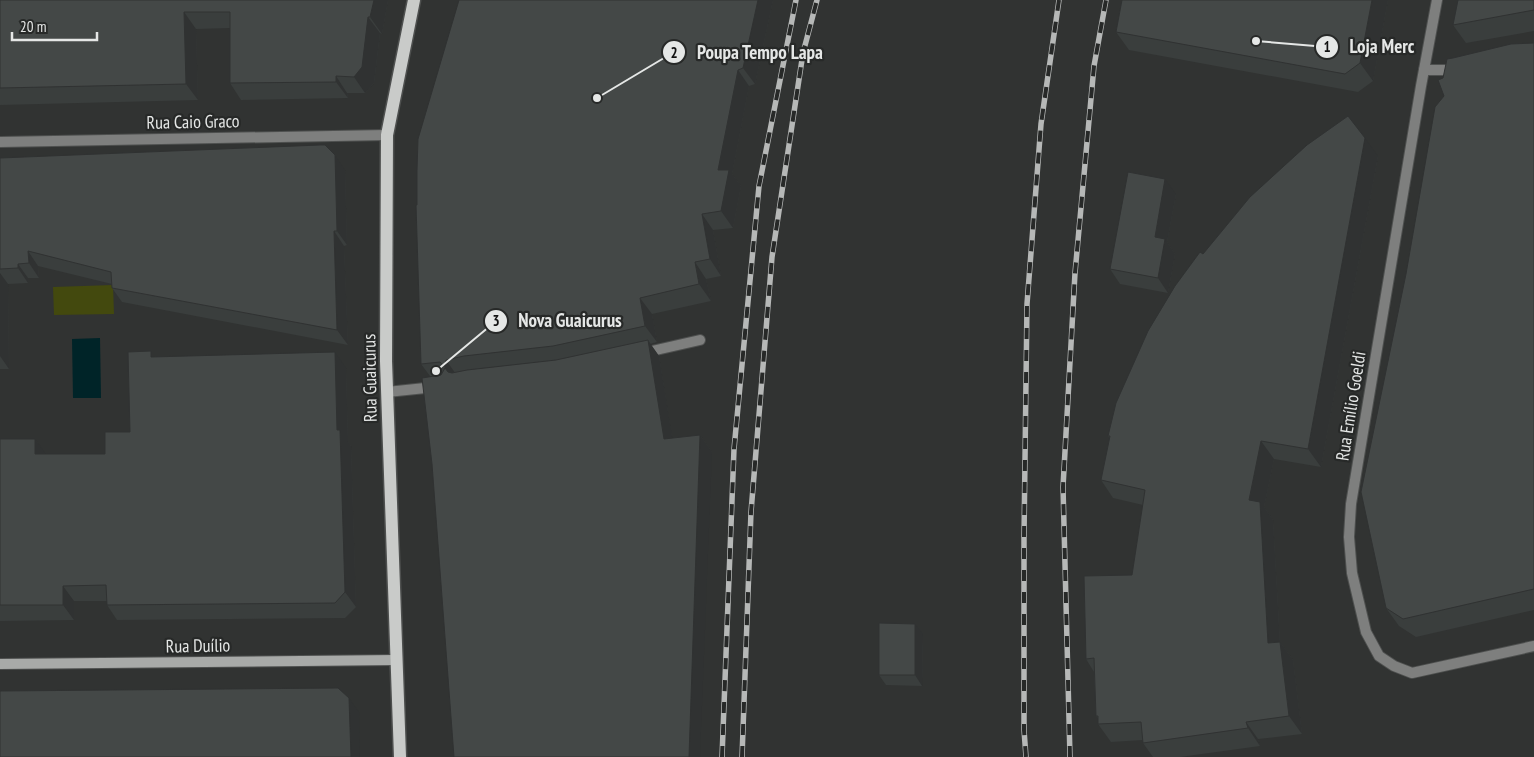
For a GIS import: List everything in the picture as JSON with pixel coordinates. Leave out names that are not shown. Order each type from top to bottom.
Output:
[{"type":"main road","name":"Rua Guaicurus","points":[[400,757],[387,392],[387,135],[414,0]]},
{"type":"street","name":"Rua Emílio Goeldi","points":[[1437,0],[1351,504],[1349,537],[1352,573],[1366,632],[1380,656],[1394,666],[1412,673],[1534,646]]},
{"type":"street","points":[[1424,70],[1464,70]]},
{"type":"street","name":"Rua Caio Graco","points":[[0,142],[387,135]]},
{"type":"street","points":[[637,355],[700,340]]},
{"type":"street","points":[[387,392],[448,385]]},
{"type":"street","name":"Rua Duílio","points":[[0,664],[396,660]]},
{"type":"green space","points":[[113,285],[114,314],[54,315],[53,287]]},
{"type":"water","points":[[100,338],[101,398],[73,398],[72,339]]},
{"type":"building","points":[[0,0],[374,0],[370,17],[368,17],[362,67],[354,77],[336,76],[336,82],[230,83],[230,12],[184,12],[186,84],[0,88]]},
{"type":"building","points":[[459,0],[758,0],[743,68],[738,70],[718,170],[729,170],[721,211],[702,214],[710,259],[695,262],[699,284],[640,298],[645,326],[553,346],[464,356],[446,360],[444,366],[440,362],[421,364],[416,205],[418,139]]},
{"type":"building","points":[[1122,0],[1372,0],[1360,63],[1345,74],[1116,32]]},
{"type":"building","points":[[1458,0],[1534,0],[1534,10],[1453,25]]},
{"type":"building","points":[[1534,43],[1534,589],[1403,619],[1386,608],[1361,492],[1406,274],[1435,107],[1444,96],[1438,80],[1443,78],[1447,59],[1511,44]]},
{"type":"building","points":[[1348,116],[1365,138],[1308,449],[1261,441],[1249,500],[1260,502],[1268,643],[1280,642],[1289,716],[1246,722],[1248,728],[1143,743],[1141,722],[1098,724],[1098,716],[1096,716],[1094,658],[1086,659],[1084,576],[1132,575],[1145,490],[1101,480],[1110,436],[1108,436],[1116,403],[1148,331],[1175,286],[1200,252],[1203,254],[1250,197],[1307,145]]},
{"type":"building","points":[[325,145],[335,155],[337,231],[334,231],[337,330],[112,288],[111,272],[28,251],[29,263],[18,264],[18,268],[0,269],[0,158]]},
{"type":"building","points":[[1128,172],[1165,179],[1155,237],[1165,239],[1158,278],[1110,269]]},
{"type":"building","points":[[648,340],[664,439],[700,435],[689,757],[454,757],[432,464],[422,378],[441,375],[445,368],[448,372],[452,373],[556,360]]},
{"type":"building","points":[[151,351],[151,357],[335,352],[337,430],[340,430],[345,592],[335,603],[107,605],[106,585],[63,586],[63,605],[0,605],[0,439],[35,439],[35,454],[105,454],[105,432],[130,432],[128,352]]},
{"type":"building","points":[[879,623],[915,624],[915,675],[879,675]]},
{"type":"building","points":[[338,688],[349,698],[351,757],[0,757],[0,691]]},
{"type":"railway","points":[[722,757],[734,449],[759,186],[796,0]]},
{"type":"railway","points":[[742,757],[751,512],[772,257],[803,53],[817,0]]},
{"type":"railway","points":[[1026,757],[1024,730],[1024,537],[1027,304],[1041,124],[1059,0]]},
{"type":"railway","points":[[1070,757],[1063,487],[1075,273],[1094,66],[1106,0]]},
{"type":"place","name":"Loja Merc","points":[[1256,41]]},
{"type":"place","name":"Poupa Tempo Lapa","points":[[597,98]]},
{"type":"place","name":"Nova Guaicurus","points":[[436,371]]}]
